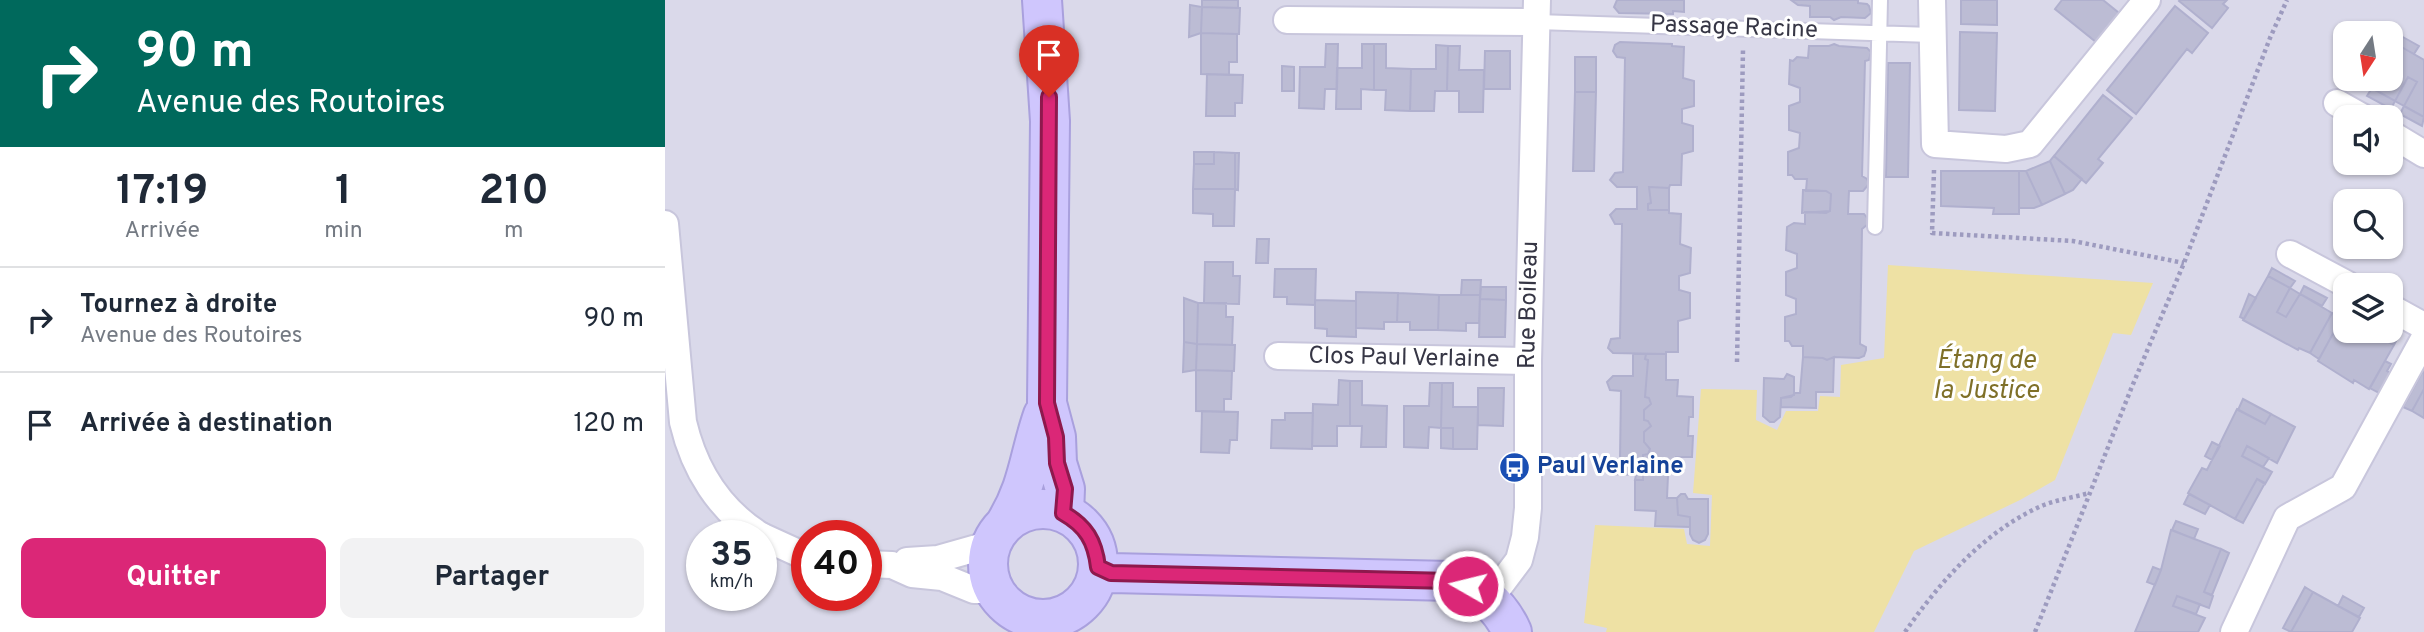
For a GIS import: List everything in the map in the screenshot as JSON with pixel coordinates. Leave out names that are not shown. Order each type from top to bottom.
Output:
[{"type":"street","points":[[1042,0],[1050,121],[1047,403],[1056,437],[1057,463],[1065,489],[1063,513]]},
{"type":"street","points":[[1933,0],[1935,144],[2006,149],[2030,144],[2147,0]]},
{"type":"street","points":[[1287,20],[1537,11]]},
{"type":"street","name":"Rue Boileau","points":[[1489,600],[1519,559],[1528,508],[1528,361],[1537,11]]},
{"type":"street","points":[[2337,103],[2341,105]]},
{"type":"street","points":[[2403,141],[2424,154]]},
{"type":"street","points":[[665,224],[683,422],[688,442],[710,488],[740,520]]},
{"type":"street","points":[[2290,254],[2333,277]]},
{"type":"street","points":[[2403,315],[2424,326]]},
{"type":"street","points":[[2234,632],[2287,518],[2343,487],[2424,340]]},
{"type":"street","name":"Clos Paul Verlaine","points":[[1278,356],[1528,361]]},
{"type":"street","points":[[1010,612],[988,575],[987,559],[998,534],[1018,504],[1047,403]]},
{"type":"street","points":[[882,564],[912,559],[938,559],[998,534],[1018,515],[1048,509],[1063,513],[1078,522],[1089,535],[1096,550],[1098,567],[1096,581],[1089,595],[1067,623],[1034,619],[1010,612],[974,590],[942,577],[912,574],[882,566]]},
{"type":"street","points":[[1098,567],[1111,573],[1451,581],[1468,586],[1489,600],[1502,613],[1512,632]]},
{"type":"lane","points":[[1875,227],[1880,0]]},
{"type":"lane","name":"Passage Racine","points":[[1537,11],[1743,29],[1932,34]]},
{"type":"path","points":[[2035,632],[2287,0]]},
{"type":"path","points":[[1737,362],[1743,29]]},
{"type":"path","points":[[1935,144],[1932,233],[2073,241],[2184,263]]},
{"type":"path","points":[[1905,632],[1927,600],[1983,541],[2038,507],[2090,493]]},
{"type":"shaded area","points":[[665,0],[2424,0],[2424,632],[665,632]]},
{"type":"water","name":"Étang de la Justice","points":[[1888,265],[2153,283],[2131,335],[2113,333],[2055,480],[2020,500],[1914,551],[1874,632],[1606,632],[1607,628],[1584,623],[1595,525],[1684,529],[1687,544],[1710,546],[1712,495],[1693,493],[1701,389],[1757,390],[1756,420],[1777,430],[1786,411],[1818,411],[1820,396],[1840,397],[1841,365],[1884,358]]},
{"type":"building","points":[[1202,0],[1238,0],[1238,8],[1202,7]]},
{"type":"building","points":[[1617,0],[1684,0],[1684,12],[1619,13],[1614,7]]},
{"type":"building","points":[[1791,0],[1858,0],[1858,3],[1869,6],[1871,13],[1865,18],[1841,17],[1834,20],[1830,17],[1810,17],[1810,6],[1798,5]]},
{"type":"building","points":[[1961,0],[1997,0],[1997,25],[1961,24]]},
{"type":"building","points":[[2062,0],[2103,0],[2119,13],[2096,42],[2055,9]]},
{"type":"building","points":[[2180,0],[2227,0],[2223,4],[2228,8],[2212,28]]},
{"type":"building","points":[[1190,5],[1202,7],[1201,33],[1189,37]]},
{"type":"building","points":[[2175,6],[2208,33],[2192,53],[2187,49],[2136,114],[2107,90]]},
{"type":"building","points":[[1202,7],[1240,8],[1239,34],[1201,33]]},
{"type":"building","points":[[1960,32],[1997,33],[1995,111],[1959,110]]},
{"type":"building","points":[[1201,33],[1237,34],[1237,62],[1229,62],[1229,75],[1201,74]]},
{"type":"building","points":[[2403,37],[2419,46],[2414,54],[2403,48]]},
{"type":"building","points":[[1620,42],[1684,47],[1683,78],[1694,81],[1694,106],[1682,109],[1682,123],[1693,126],[1693,151],[1682,154],[1681,185],[1670,185],[1669,188],[1649,187],[1651,203],[1648,204],[1648,210],[1669,210],[1669,213],[1681,214],[1680,244],[1691,248],[1690,273],[1679,276],[1679,290],[1690,293],[1690,318],[1678,321],[1678,352],[1613,353],[1608,348],[1611,339],[1620,338],[1622,224],[1615,224],[1610,215],[1616,209],[1637,209],[1637,187],[1617,187],[1610,180],[1615,173],[1623,172],[1625,58],[1617,57],[1613,51],[1615,45]]},
{"type":"building","points":[[1326,44],[1338,44],[1337,89],[1325,89],[1324,109],[1299,108],[1300,67],[1325,67]]},
{"type":"building","points":[[1362,44],[1374,44],[1374,90],[1361,89],[1361,109],[1336,109],[1337,68],[1362,68]]},
{"type":"building","points":[[1374,44],[1386,44],[1386,68],[1411,69],[1410,111],[1385,110],[1386,90],[1374,90]]},
{"type":"building","points":[[1834,44],[1867,48],[1871,52],[1869,60],[1865,61],[1862,176],[1869,184],[1863,191],[1849,191],[1848,214],[1864,214],[1868,219],[1868,224],[1862,229],[1860,344],[1866,347],[1866,350],[1864,356],[1859,358],[1834,357],[1827,360],[1803,357],[1803,346],[1792,346],[1789,341],[1785,341],[1785,317],[1796,314],[1796,299],[1786,295],[1786,272],[1797,268],[1797,254],[1786,250],[1787,227],[1794,223],[1805,224],[1805,212],[1830,211],[1831,194],[1826,191],[1806,191],[1807,179],[1795,179],[1788,175],[1788,152],[1799,148],[1800,133],[1789,130],[1789,106],[1800,102],[1800,88],[1789,84],[1790,60],[1793,61],[1797,57],[1808,58],[1809,46]]},
{"type":"building","points":[[1436,45],[1448,46],[1447,91],[1435,91],[1434,111],[1410,111],[1411,69],[1436,69]]},
{"type":"building","points":[[1448,46],[1460,46],[1459,70],[1484,70],[1483,112],[1459,112],[1459,91],[1447,91]]},
{"type":"building","points":[[2403,48],[2424,60],[2424,117],[2404,106],[2417,82],[2408,77],[2403,86]]},
{"type":"building","points":[[1485,51],[1510,51],[1510,89],[1484,89]]},
{"type":"building","points":[[1575,57],[1596,57],[1596,92],[1575,92]]},
{"type":"building","points":[[1888,63],[1910,63],[1908,177],[1886,177]]},
{"type":"building","points":[[1282,66],[1294,67],[1294,91],[1282,91]]},
{"type":"building","points":[[1207,74],[1243,75],[1242,103],[1235,103],[1235,116],[1206,116]]},
{"type":"building","points":[[2408,77],[2417,82],[2404,106],[2395,101],[2403,91]]},
{"type":"building","points":[[2370,91],[2377,91],[2395,101],[2393,105],[2384,105],[2367,96]]},
{"type":"building","points":[[2377,91],[2400,91],[2395,101]]},
{"type":"building","points":[[1575,92],[1596,92],[1594,171],[1573,171]]},
{"type":"building","points":[[2103,95],[2132,118],[2098,159],[2103,163],[2086,183],[2054,156]]},
{"type":"building","points":[[2404,106],[2424,117],[2422,126],[2403,116]]},
{"type":"building","points":[[1194,152],[1214,152],[1214,164],[1194,164]]},
{"type":"building","points":[[1214,152],[1235,153],[1235,189],[1193,189],[1194,164],[1214,164]]},
{"type":"building","points":[[1235,153],[1239,153],[1238,190],[1235,189]]},
{"type":"building","points":[[2054,156],[2082,179],[2073,190],[2065,194],[2050,161]]},
{"type":"building","points":[[2050,161],[2065,194],[2042,205],[2026,171]]},
{"type":"building","points":[[1941,171],[2019,171],[2019,214],[1993,214],[1994,208],[1941,206]]},
{"type":"building","points":[[2019,171],[2026,171],[2042,205],[2019,208]]},
{"type":"building","points":[[1649,187],[1669,188],[1669,210],[1648,210],[1648,204],[1651,203]]},
{"type":"building","points":[[1193,189],[1235,189],[1234,226],[1213,226],[1213,214],[1193,213]]},
{"type":"building","points":[[1803,190],[1826,191],[1831,194],[1830,211],[1802,213]]},
{"type":"building","points":[[1257,239],[1269,239],[1268,263],[1256,263]]},
{"type":"building","points":[[1205,262],[1233,262],[1233,276],[1240,276],[1239,304],[1204,303]]},
{"type":"building","points":[[2272,268],[2295,281],[2290,288],[2268,276]]},
{"type":"building","points":[[1275,269],[1316,269],[1315,305],[1287,304],[1287,297],[1274,297]]},
{"type":"building","points":[[2268,276],[2290,288],[2277,312],[2286,317],[2300,294],[2332,313],[2310,353],[2299,348],[2298,350],[2243,320]]},
{"type":"building","points":[[1462,280],[1481,280],[1480,295],[1461,295]]},
{"type":"building","points":[[2304,286],[2327,298],[2322,306],[2300,294]]},
{"type":"building","points":[[1481,287],[1506,287],[1506,300],[1480,299]]},
{"type":"building","points":[[2290,288],[2300,294],[2286,317],[2277,312]]},
{"type":"building","points":[[1356,292],[1398,293],[1397,322],[1384,322],[1384,329],[1356,328]]},
{"type":"building","points":[[1398,293],[1439,295],[1438,330],[1410,330],[1410,322],[1397,322]]},
{"type":"building","points":[[2249,294],[2256,298],[2244,319],[2240,317]]},
{"type":"building","points":[[1439,295],[1480,295],[1479,323],[1466,323],[1466,331],[1438,330]]},
{"type":"building","points":[[1184,298],[1198,303],[1197,344],[1184,342]]},
{"type":"building","points":[[1480,299],[1506,300],[1505,337],[1479,337]]},
{"type":"building","points":[[1315,300],[1356,301],[1356,337],[1327,336],[1327,329],[1315,328]]},
{"type":"building","points":[[1198,303],[1226,303],[1226,317],[1233,317],[1232,345],[1197,344]]},
{"type":"building","points":[[2333,313],[2333,333],[2319,359],[2310,353]]},
{"type":"building","points":[[2333,334],[2333,343],[2394,345],[2369,389],[2354,380],[2353,383],[2318,361]]},
{"type":"building","points":[[1184,342],[1197,344],[1196,370],[1183,372]]},
{"type":"building","points":[[1197,344],[1235,345],[1234,371],[1196,370]]},
{"type":"building","points":[[1633,354],[1646,354],[1645,359],[1648,360],[1645,397],[1649,398],[1651,404],[1644,410],[1644,420],[1651,426],[1644,432],[1644,442],[1650,449],[1648,454],[1643,455],[1643,480],[1635,480],[1636,475],[1611,474],[1605,467],[1610,461],[1620,459],[1621,391],[1610,390],[1607,382],[1613,376],[1633,376]]},
{"type":"building","points":[[1646,354],[1666,354],[1666,380],[1678,380],[1677,396],[1693,397],[1693,417],[1689,417],[1688,436],[1693,436],[1692,457],[1676,457],[1676,473],[1668,472],[1668,475],[1643,475],[1643,455],[1648,454],[1650,449],[1644,442],[1644,432],[1651,426],[1644,420],[1644,410],[1651,404],[1649,398],[1645,397],[1648,360],[1645,359]]},
{"type":"building","points":[[1803,357],[1827,360],[1834,357],[1833,392],[1816,392],[1816,408],[1781,407],[1781,398],[1800,393]]},
{"type":"building","points":[[2385,361],[2391,364],[2387,371],[2390,373],[2379,393],[2370,388]]},
{"type":"building","points":[[2424,369],[2424,389],[2412,411],[2403,407]]},
{"type":"building","points":[[1196,370],[1232,371],[1231,399],[1224,399],[1224,412],[1196,411]]},
{"type":"building","points":[[1787,374],[1794,377],[1794,395],[1781,398],[1780,417],[1770,422],[1763,416],[1764,378],[1784,379]]},
{"type":"building","points":[[1339,380],[1350,381],[1350,426],[1337,426],[1337,446],[1312,446],[1313,404],[1338,405]]},
{"type":"building","points":[[1350,381],[1362,381],[1362,405],[1387,406],[1386,447],[1361,447],[1362,426],[1350,426]]},
{"type":"building","points":[[1430,383],[1442,383],[1441,428],[1429,427],[1428,448],[1404,447],[1404,406],[1429,406]]},
{"type":"building","points":[[1442,383],[1453,383],[1453,407],[1478,407],[1477,449],[1453,449],[1453,428],[1441,428]]},
{"type":"building","points":[[1478,388],[1504,388],[1503,426],[1478,425]]},
{"type":"building","points":[[2424,389],[2424,418],[2412,411]]},
{"type":"building","points":[[2243,399],[2271,414],[2265,424],[2238,410]]},
{"type":"building","points":[[2237,409],[2265,424],[2271,414],[2295,427],[2277,463],[2247,446],[2242,456],[2272,472],[2265,484],[2257,479],[2235,519],[2188,493],[2202,468],[2207,470]]},
{"type":"building","points":[[1202,411],[1238,412],[1237,440],[1230,440],[1229,453],[1201,452]]},
{"type":"building","points":[[1285,413],[1313,413],[1312,449],[1271,448],[1272,420],[1285,420]]},
{"type":"building","points":[[1441,428],[1453,428],[1453,449],[1441,448]]},
{"type":"building","points":[[2212,442],[2220,446],[2212,460],[2205,456]]},
{"type":"building","points":[[2247,446],[2269,458],[2263,467],[2242,456]]},
{"type":"building","points":[[1643,475],[1668,475],[1667,498],[1677,498],[1678,515],[1690,517],[1690,527],[1655,526],[1656,511],[1635,510],[1635,480],[1643,480]]},
{"type":"building","points":[[2257,479],[2265,483],[2243,523],[2235,519]]},
{"type":"building","points":[[1685,494],[1688,499],[1708,499],[1708,534],[1705,540],[1699,543],[1693,540],[1690,534],[1690,517],[1678,515],[1677,498]]},
{"type":"building","points":[[2189,494],[2210,505],[2205,514],[2184,504]]},
{"type":"building","points":[[2176,521],[2198,529],[2194,539],[2172,530]]},
{"type":"building","points":[[2171,530],[2221,549],[2204,592],[2213,596],[2209,608],[2177,596],[2173,606],[2205,618],[2198,632],[2135,632],[2161,570]]},
{"type":"building","points":[[2221,549],[2229,553],[2212,595],[2204,592]]},
{"type":"building","points":[[2153,567],[2161,570],[2155,585],[2147,582]]},
{"type":"building","points":[[2305,587],[2313,592],[2291,632],[2283,628]]},
{"type":"building","points":[[2313,592],[2360,618],[2352,632],[2291,632]]},
{"type":"building","points":[[2177,596],[2200,604],[2196,614],[2173,606]]},
{"type":"building","points":[[2343,596],[2364,608],[2359,617],[2338,606]]},
{"type":"place","name":"Paul Verlaine","points":[[1514,467]]},
{"type":"route","points":[[1049,97],[1047,403],[1056,437],[1057,463],[1065,489],[1063,513],[1078,522],[1089,535],[1096,550],[1098,567],[1111,573],[1451,581],[1468,586]]}]
